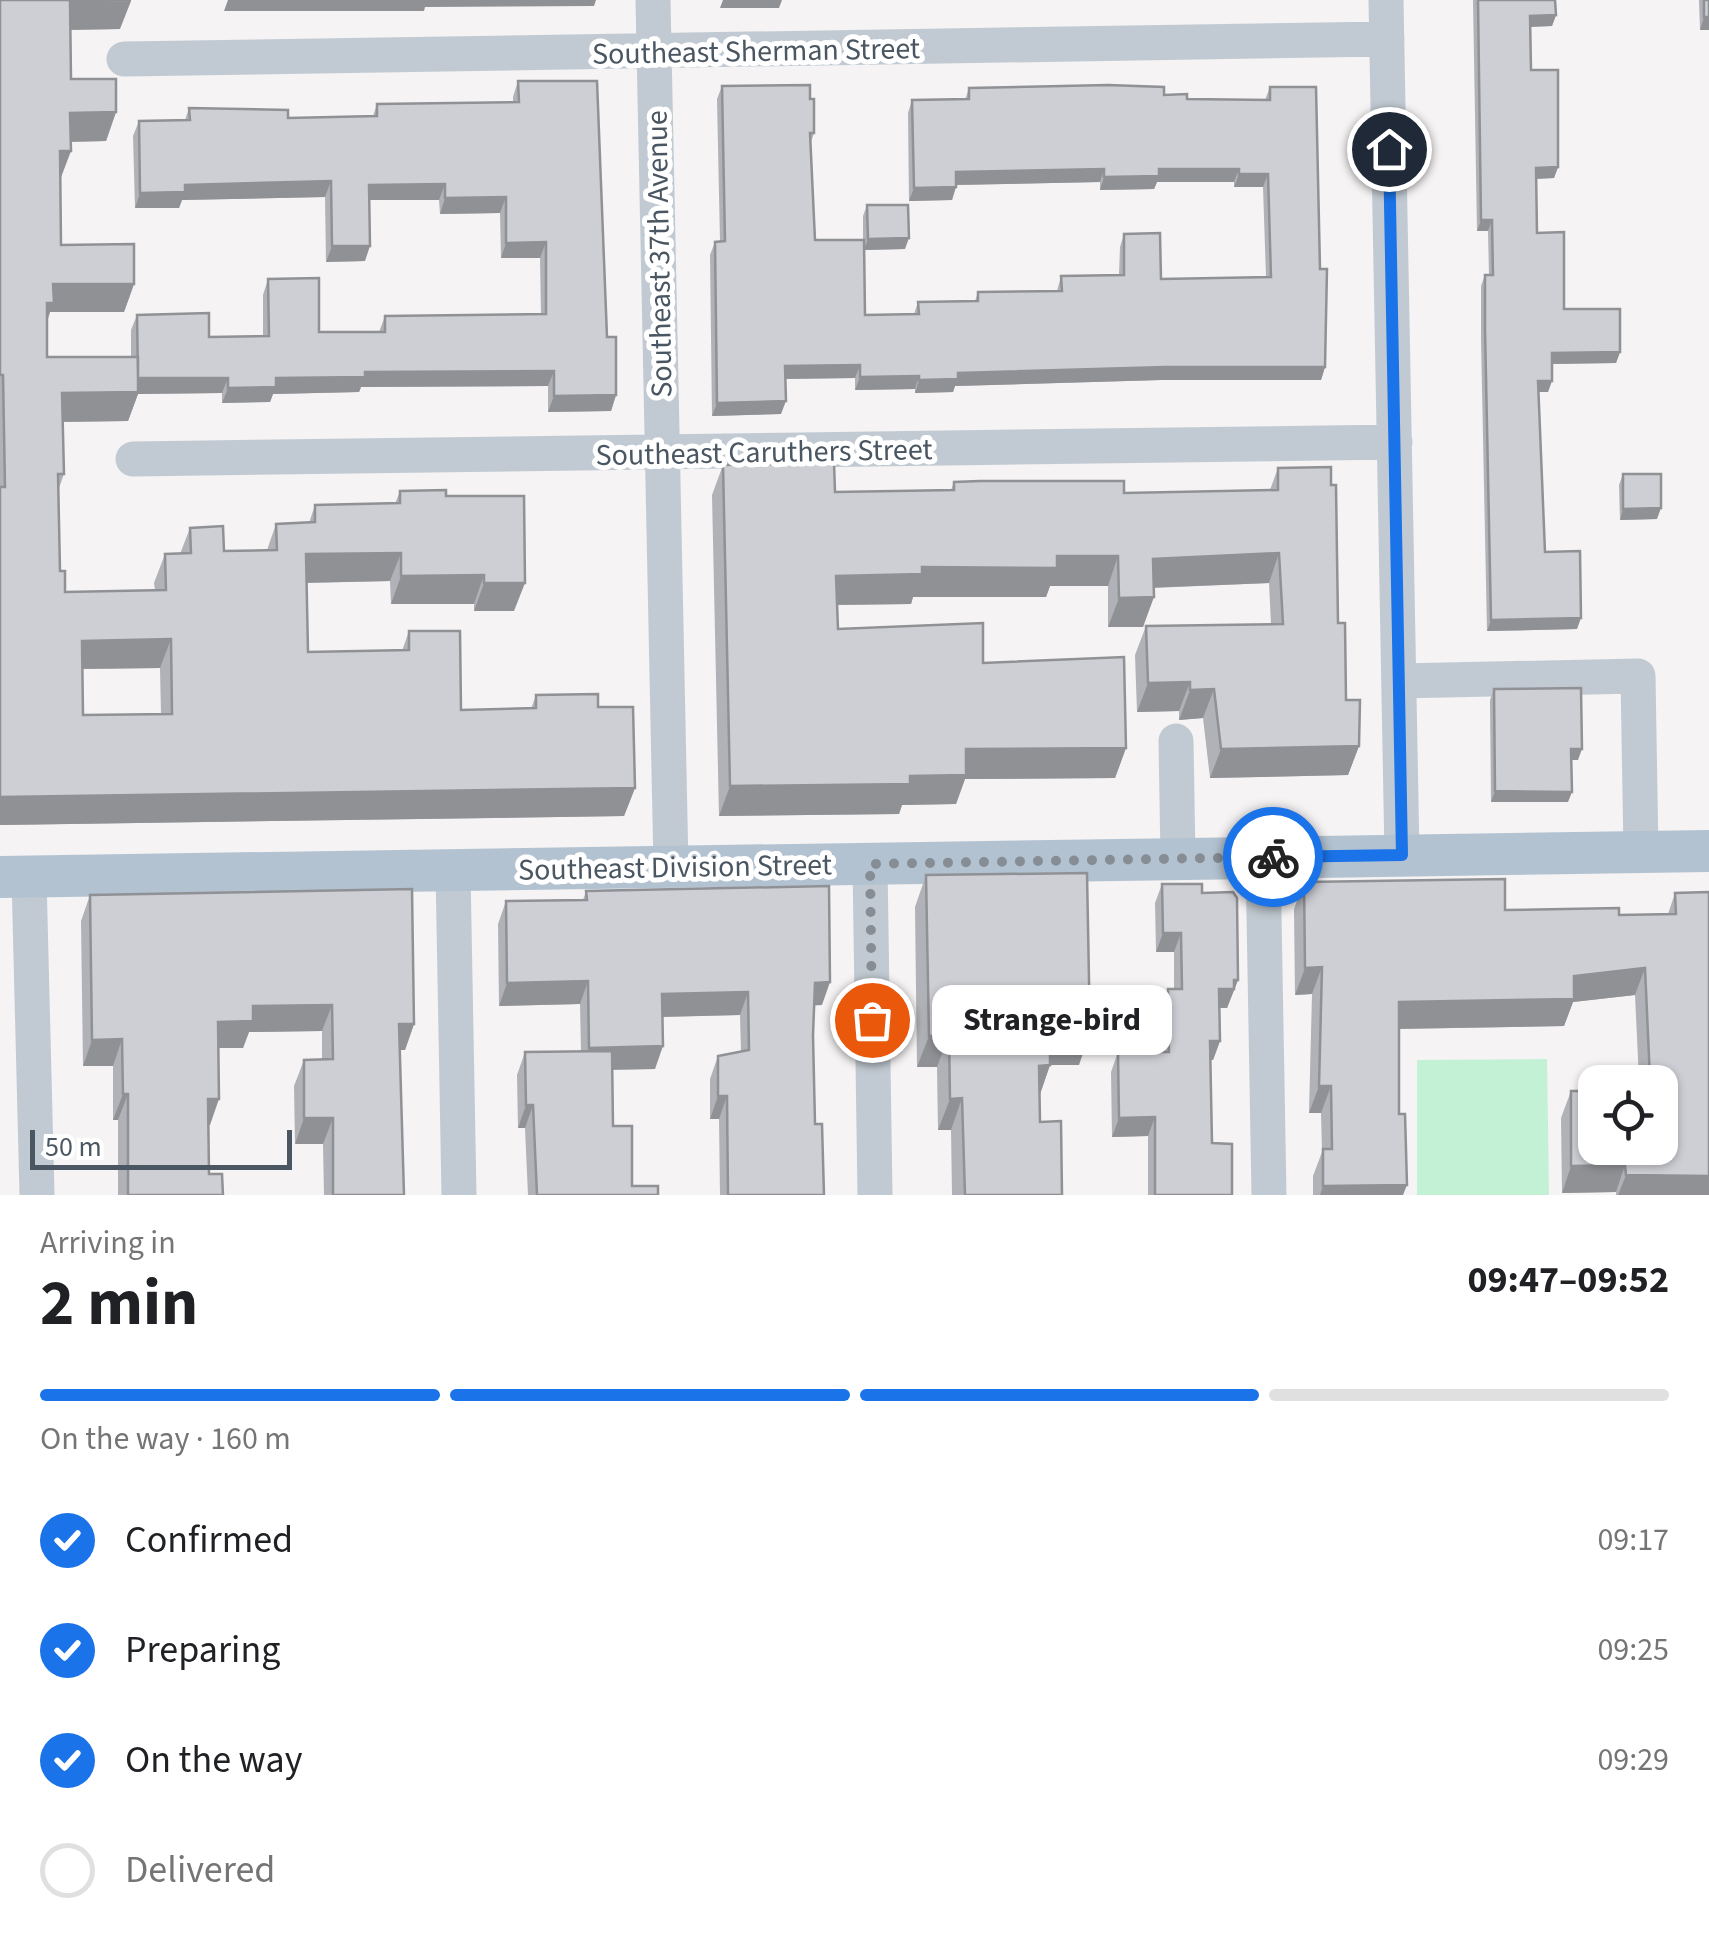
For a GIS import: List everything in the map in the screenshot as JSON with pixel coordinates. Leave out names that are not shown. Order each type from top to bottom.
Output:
[{"type":"main road","name":"Southeast Division Street","points":[[15,877],[1709,852]]},
{"type":"street","name":"Southeast 37th Avenue","points":[[653,0],[671,867]]},
{"type":"street","points":[[1386,0],[1402,855]]},
{"type":"street","name":"Southeast Sherman Street","points":[[124,58],[1387,39]]},
{"type":"street","name":"Southeast Caruthers Street","points":[[133,458],[1394,442]]},
{"type":"street","points":[[1399,681],[1638,676],[1641,852]]},
{"type":"street","points":[[1176,741],[1178,859]]},
{"type":"street","points":[[1262,858],[1269,1195]]},
{"type":"street","points":[[870,864],[875,1195]]},
{"type":"street","points":[[454,870],[459,1195]]},
{"type":"street","points":[[15,877],[37,1195]]},
{"type":"green space","points":[[1547,1059],[1549,1195],[1417,1195],[1417,1060]]},
{"type":"building","points":[[0,0],[131,0],[70,2],[71,79],[116,79],[116,112],[70,113],[71,151],[60,151],[61,245],[134,244],[134,284],[53,284],[54,303],[47,303],[47,357],[138,357],[138,392],[62,393],[64,474],[58,474],[60,571],[65,571],[65,592],[166,590],[165,554],[191,553],[190,528],[223,526],[224,551],[277,550],[276,524],[315,522],[315,505],[400,503],[400,491],[446,490],[446,496],[524,496],[525,583],[484,583],[484,575],[401,576],[401,553],[306,554],[308,652],[409,650],[409,631],[460,631],[461,710],[536,708],[536,695],[598,694],[598,707],[633,707],[635,788],[0,797],[0,487],[5,487],[0,375]],"holes":[[[171,639],[172,714],[83,715],[82,641]]]},
{"type":"building","points":[[1478,0],[1555,0],[1556,15],[1530,16],[1531,70],[1558,70],[1558,167],[1536,168],[1537,233],[1564,232],[1564,309],[1620,309],[1620,352],[1552,353],[1552,381],[1538,381],[1545,552],[1580,551],[1581,618],[1491,620],[1485,275],[1493,275],[1492,220],[1481,220]]},
{"type":"building","points":[[1704,0],[1709,0],[1709,17],[1704,17]]},
{"type":"building","points":[[518,81],[597,81],[607,337],[616,337],[616,395],[554,396],[554,371],[365,372],[365,377],[276,378],[276,387],[228,388],[228,378],[138,378],[137,315],[209,313],[209,337],[269,336],[268,279],[319,278],[319,332],[385,332],[385,316],[546,314],[546,242],[506,243],[506,197],[445,198],[445,184],[369,185],[370,246],[332,246],[331,181],[185,185],[185,192],[140,193],[139,121],[190,120],[189,108],[288,110],[288,118],[377,116],[377,104],[519,102]]},
{"type":"building","points":[[810,85],[810,99],[814,99],[814,133],[810,133],[815,240],[864,240],[865,315],[919,314],[918,302],[978,301],[978,292],[1062,291],[1061,276],[1124,275],[1124,234],[1160,233],[1161,279],[1271,277],[1268,174],[1239,174],[1239,169],[1159,169],[1159,176],[1104,177],[1104,169],[956,172],[956,187],[914,188],[912,100],[969,99],[969,88],[1108,85],[1164,87],[1164,95],[1187,94],[1187,99],[1270,100],[1270,87],[1316,87],[1320,269],[1327,269],[1325,367],[958,373],[958,379],[919,380],[919,376],[860,377],[860,365],[785,366],[786,401],[717,403],[715,242],[725,241],[722,86]]},
{"type":"building","points":[[867,205],[908,205],[909,238],[868,239]]},
{"type":"building","points":[[834,463],[835,492],[954,490],[954,482],[980,481],[1124,481],[1124,493],[1278,490],[1278,468],[1331,467],[1331,485],[1336,485],[1338,623],[1345,623],[1346,700],[1360,700],[1359,746],[1221,749],[1214,689],[1190,690],[1190,682],[1148,683],[1146,626],[1283,624],[1279,553],[1153,559],[1154,597],[1119,598],[1118,556],[1057,556],[1057,568],[922,567],[922,574],[836,576],[838,629],[983,623],[983,663],[1124,657],[1126,748],[966,749],[966,775],[910,776],[910,784],[730,786],[723,465]]},
{"type":"building","points":[[1623,474],[1661,474],[1661,508],[1623,509]]},
{"type":"building","points":[[1581,688],[1582,749],[1571,749],[1572,792],[1495,791],[1494,689]]},
{"type":"building","points":[[1087,873],[1090,1033],[1050,1034],[1050,1065],[1039,1066],[1040,1122],[1061,1121],[1062,1195],[965,1195],[962,1098],[950,1099],[949,1035],[929,1036],[926,875]]},
{"type":"building","points":[[1505,879],[1505,910],[1619,908],[1619,915],[1676,914],[1675,893],[1709,892],[1709,1176],[1626,1175],[1625,1165],[1678,1165],[1678,1065],[1649,1065],[1645,968],[1574,976],[1574,999],[1399,1002],[1399,1114],[1405,1114],[1407,1185],[1323,1186],[1323,1149],[1332,1149],[1331,1086],[1319,1086],[1322,967],[1305,968],[1304,882]]},
{"type":"building","points":[[1162,884],[1202,884],[1202,893],[1233,892],[1237,898],[1238,980],[1234,980],[1234,989],[1219,989],[1220,1041],[1210,1041],[1212,1143],[1232,1144],[1232,1195],[1155,1195],[1155,1117],[1119,1118],[1118,1052],[1169,1052],[1168,989],[1182,989],[1181,933],[1163,933]]},
{"type":"building","points":[[829,886],[830,982],[815,983],[813,1035],[815,1124],[822,1124],[824,1195],[728,1195],[727,1096],[718,1096],[718,1056],[749,1050],[748,992],[662,994],[663,1046],[589,1048],[588,981],[507,983],[506,901],[587,900],[586,891]]},
{"type":"building","points":[[412,889],[414,1024],[399,1024],[404,1195],[333,1195],[333,1118],[304,1118],[304,1060],[333,1059],[332,1005],[253,1006],[253,1021],[218,1022],[219,1099],[208,1099],[209,1174],[222,1174],[223,1195],[128,1195],[128,1094],[123,1094],[122,1039],[92,1040],[90,895]]},
{"type":"building","points":[[612,1051],[613,1126],[632,1126],[632,1186],[658,1186],[658,1195],[537,1195],[533,1105],[526,1105],[525,1052]]},
{"type":"building","points":[[1571,1091],[1578,1091],[1578,1165],[1625,1165],[1571,1166]]},
{"type":"way so far","points":[[872,1020],[870,864],[1273,857]]},
{"type":"place","name":"Strange-bird","points":[[872,1020]]},
{"type":"route","points":[[1273,857],[1402,855],[1389,149]]}]
